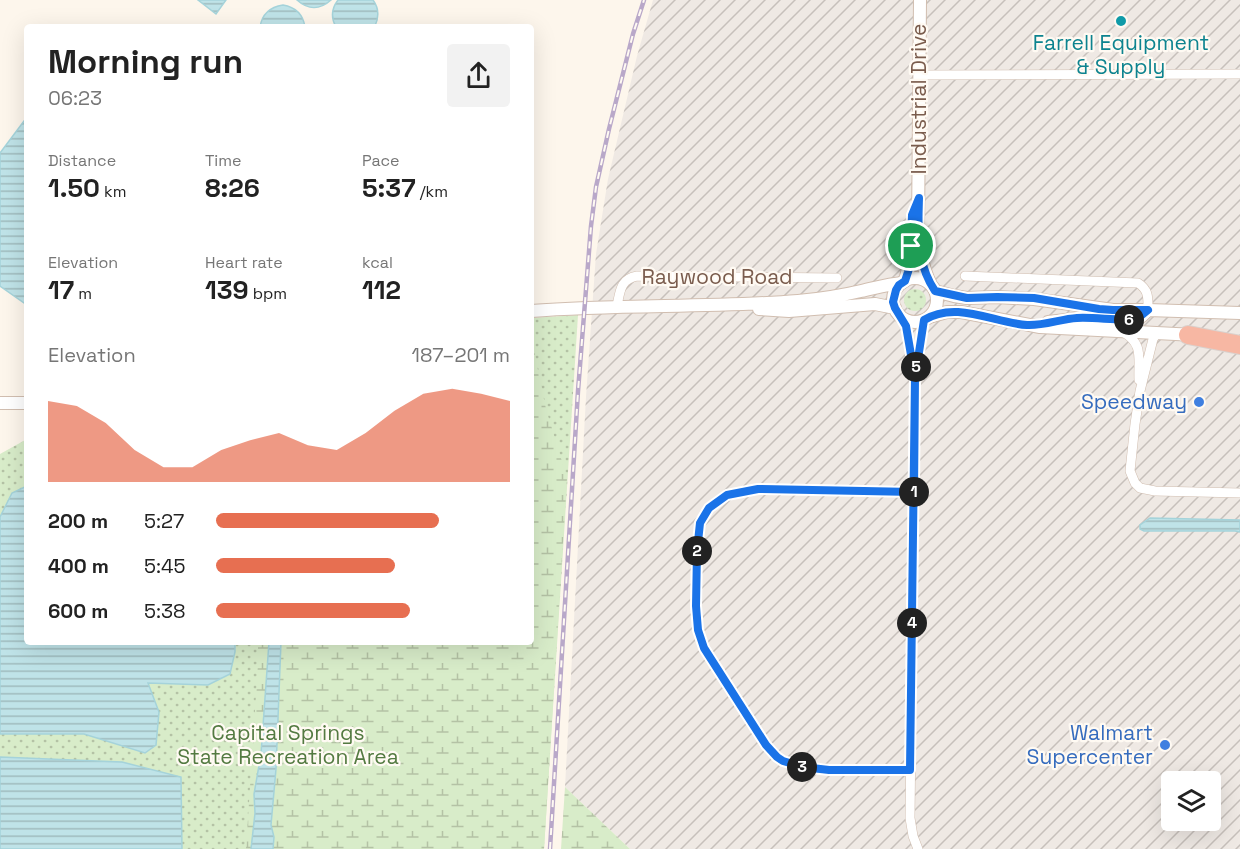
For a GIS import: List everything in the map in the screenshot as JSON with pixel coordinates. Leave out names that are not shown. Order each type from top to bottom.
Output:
[{"type":"highway","points":[[1188,335],[1240,345]]},
{"type":"street","name":"Industrial Drive","points":[[920,0],[919,247],[922,264],[933,288]]},
{"type":"street","points":[[919,75],[1240,74]]},
{"type":"street","name":"Industrial Drive","points":[[903,282],[912,256],[912,215],[919,198]]},
{"type":"street","name":"Raywood Road","points":[[617,306],[622,285],[630,277],[637,276],[837,278]]},
{"type":"street","points":[[965,276],[1138,284],[1144,287],[1148,294],[1148,310]]},
{"type":"street","points":[[534,311],[617,306],[729,305],[832,297],[910,279],[921,279],[933,288],[967,298],[1034,298],[1106,310],[1240,313]]},
{"type":"street","points":[[903,282],[894,296],[896,311],[906,326],[915,378]]},
{"type":"street","points":[[918,849],[910,818],[915,378],[926,318],[933,312],[936,305],[933,288]]},
{"type":"street","points":[[729,305],[789,311],[875,304],[896,311],[913,322],[947,312],[961,312],[1041,327],[1240,338]]},
{"type":"street","points":[[1029,325],[1076,318],[1137,319],[1148,310]]},
{"type":"street","points":[[1122,331],[1137,344],[1140,391]]},
{"type":"street","points":[[1157,333],[1153,339],[1140,391],[1131,452],[1132,478],[1138,487],[1145,490],[1240,493]]},
{"type":"street","points":[[0,403],[24,403]]},
{"type":"street","points":[[910,770],[829,770],[803,767],[777,757],[766,745],[704,648],[698,630],[696,561],[700,523],[709,508],[727,495],[758,489],[914,492]]},
{"type":"shaded area","points":[[653,0],[1240,0],[1240,849],[630,849],[565,787],[596,254],[608,179],[637,56]]},
{"type":"green space","points":[[915,289],[925,296],[926,300],[919,310],[915,311],[905,304],[904,300],[911,290]]},
{"type":"green space","name":"Capital Springs State Recreation Area","points":[[578,315],[544,849],[0,849],[0,454],[24,441],[24,645],[534,645],[534,318]]},
{"type":"green space","points":[[534,351],[546,409],[567,478],[544,849],[273,849],[274,837],[271,825],[276,769],[281,645],[534,645]]},
{"type":"green space","points":[[258,645],[269,645],[251,849],[246,849]]},
{"type":"green space","points":[[565,787],[630,849],[561,849]]},
{"type":"water","points":[[198,0],[226,0],[216,14]]},
{"type":"water","points":[[297,0],[331,0],[323,6],[314,8],[305,6]]},
{"type":"water","points":[[338,0],[373,0],[378,13],[376,24],[335,24],[332,14]]},
{"type":"water","points":[[283,5],[291,7],[298,12],[304,24],[261,24],[267,12]]},
{"type":"water","points":[[24,121],[24,303],[0,286],[0,153]]},
{"type":"water","points":[[24,487],[24,645],[235,645],[230,674],[208,685],[148,683],[159,712],[156,745],[145,753],[84,734],[0,734],[0,517],[12,493]]},
{"type":"water","points":[[1150,518],[1240,520],[1240,532],[1144,531],[1140,529],[1140,525]]},
{"type":"water","points":[[269,645],[281,645],[276,769],[271,825],[274,837],[273,849],[251,849],[255,813],[254,794],[261,754]]},
{"type":"water","points":[[0,757],[122,762],[181,777],[182,849],[0,849]]},
{"type":"railway","points":[[550,849],[578,391],[591,226],[596,187],[609,129],[644,0]]},
{"type":"place","name":"Farrell Equipment & Supply","points":[[1121,21]]},
{"type":"place","name":"Speedway","points":[[1199,402]]},
{"type":"place","name":"Walmart Supercenter","points":[[1165,745]]},
{"type":"route","points":[[911,246],[912,215],[919,198],[919,247],[925,274],[935,291],[967,298],[1034,298],[1099,309],[1148,310],[1137,319],[1076,318],[1029,325],[961,312],[947,312],[924,320],[915,378],[915,399],[914,492],[910,770],[829,770],[803,767],[783,761],[766,745],[704,648],[698,630],[696,606],[700,523],[709,508],[727,495],[758,489],[914,492],[915,378],[906,326],[893,302],[896,290],[905,281],[908,272],[912,256],[911,246]]}]
